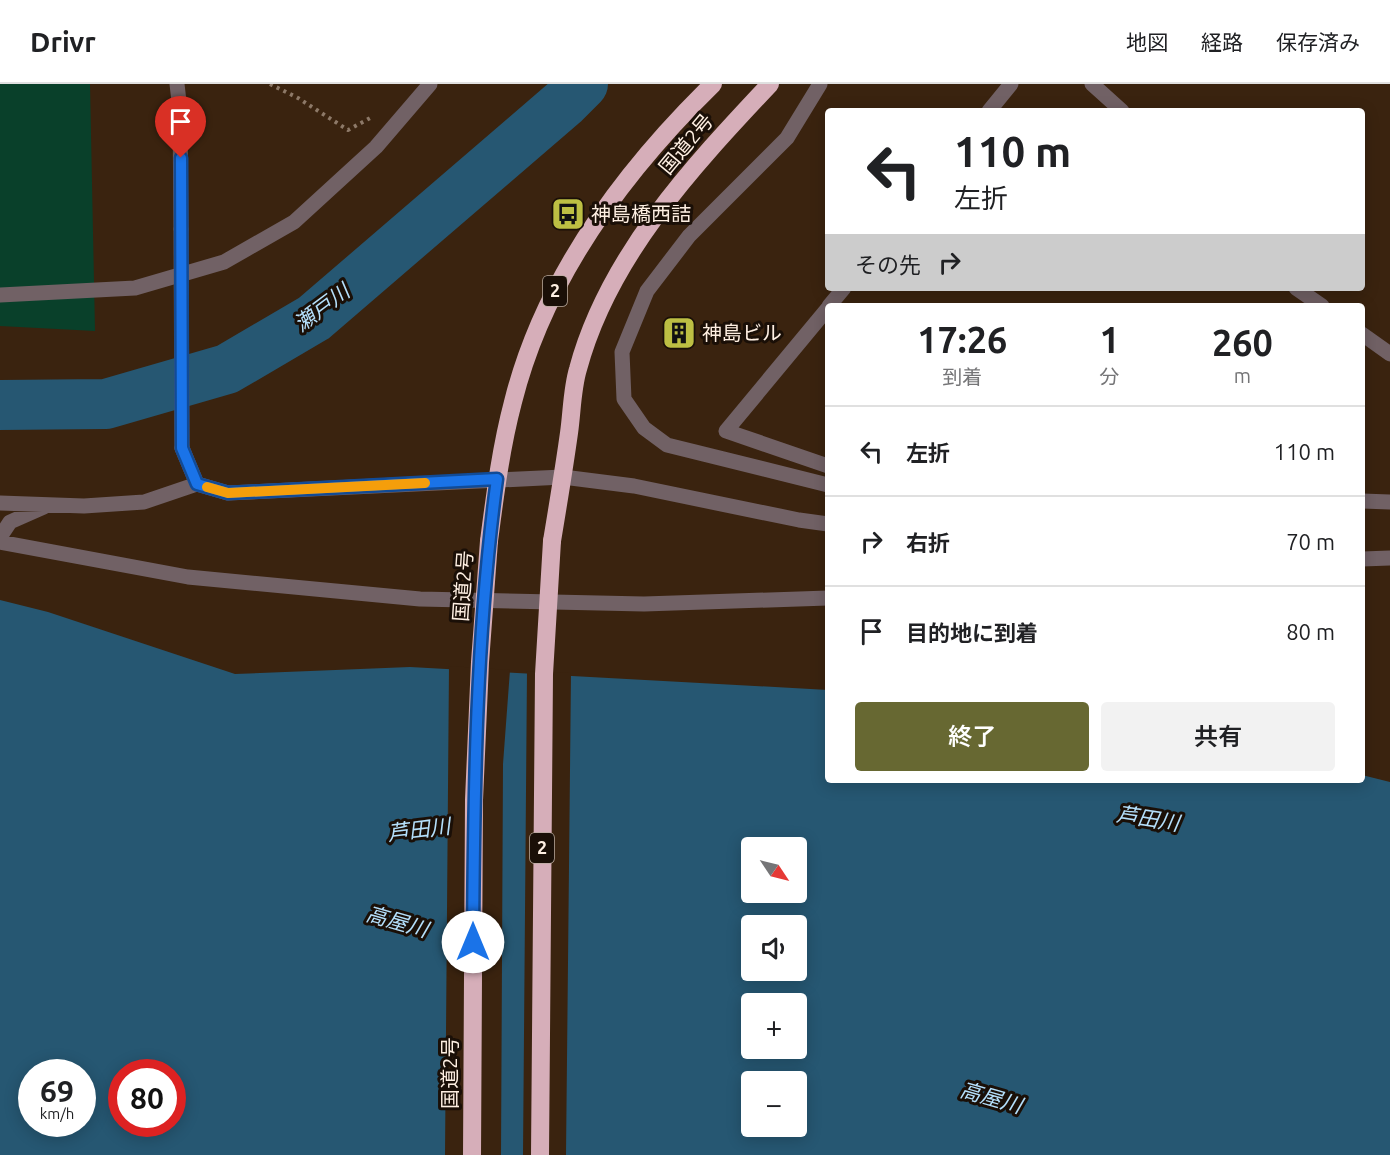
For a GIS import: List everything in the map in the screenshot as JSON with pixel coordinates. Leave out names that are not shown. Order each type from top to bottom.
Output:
[{"type":"highway","name":"国道2号","points":[[472,1155],[474,800],[480,662],[489,541],[497,479],[513,400],[534,337],[560,280],[595,221],[637,166],[712,84]]},
{"type":"highway","name":"国道2号","points":[[540,1155],[544,674],[552,541],[577,371],[595,317],[624,262],[664,205],[725,132],[770,84]]},
{"type":"street","points":[[177,84],[180,110],[182,448],[197,484]]},
{"type":"street","points":[[0,295],[135,288],[224,262],[294,222],[376,147],[430,84]]},
{"type":"street","points":[[820,84],[787,138],[689,236],[647,291],[622,352],[624,399],[644,428],[667,445],[825,484]]},
{"type":"street","points":[[991,108],[1011,84]]},
{"type":"street","points":[[1092,84],[1119,108]]},
{"type":"street","points":[[832,303],[842,291]]},
{"type":"street","points":[[1300,291],[1318,303]]},
{"type":"street","points":[[718,458],[726,431],[825,312]]},
{"type":"street","points":[[1365,336],[1390,354]]},
{"type":"street","points":[[726,431],[825,465]]},
{"type":"street","points":[[0,503],[84,506],[144,501],[197,484],[228,493],[563,477],[634,486],[825,524]]},
{"type":"street","points":[[1365,501],[1390,502]]},
{"type":"street","points":[[0,537],[10,522],[49,505]]},
{"type":"street","points":[[0,542],[188,577],[420,599],[644,604],[825,598]]},
{"type":"street","points":[[1365,559],[1390,558]]},
{"type":"path","points":[[270,84],[298,98],[348,130],[375,116]]},
{"type":"green space","points":[[0,84],[90,84],[95,331],[0,326]]},
{"type":"water","name":"芦田川","points":[[0,600],[48,612],[235,674],[410,667],[825,690],[825,783],[1365,783],[1365,776],[1390,782],[1390,1155],[0,1155]]},
{"type":"pier","points":[[449,666],[510,670],[503,764],[501,1155],[445,1155]]},
{"type":"pier","points":[[527,671],[571,673],[566,1155],[523,1155]]},
{"type":"waterway","name":"瀬戸川","points":[[0,405],[106,404],[227,369],[314,318],[564,103],[583,84]]},
{"type":"slow traffic","points":[[207,487],[228,493],[425,483]]},
{"type":"place","name":"神島橋西詰","points":[[568,214]]},
{"type":"place","name":"神島ビル","points":[[679,333]]},
{"type":"route","points":[[181,158],[182,448],[197,484],[228,493],[497,479],[489,541],[480,662],[474,800],[473,942]]},
{"type":"water label","name":"高屋川","points":[[397,922]]},
{"type":"water label","name":"高屋川","points":[[991,1098]]}]
